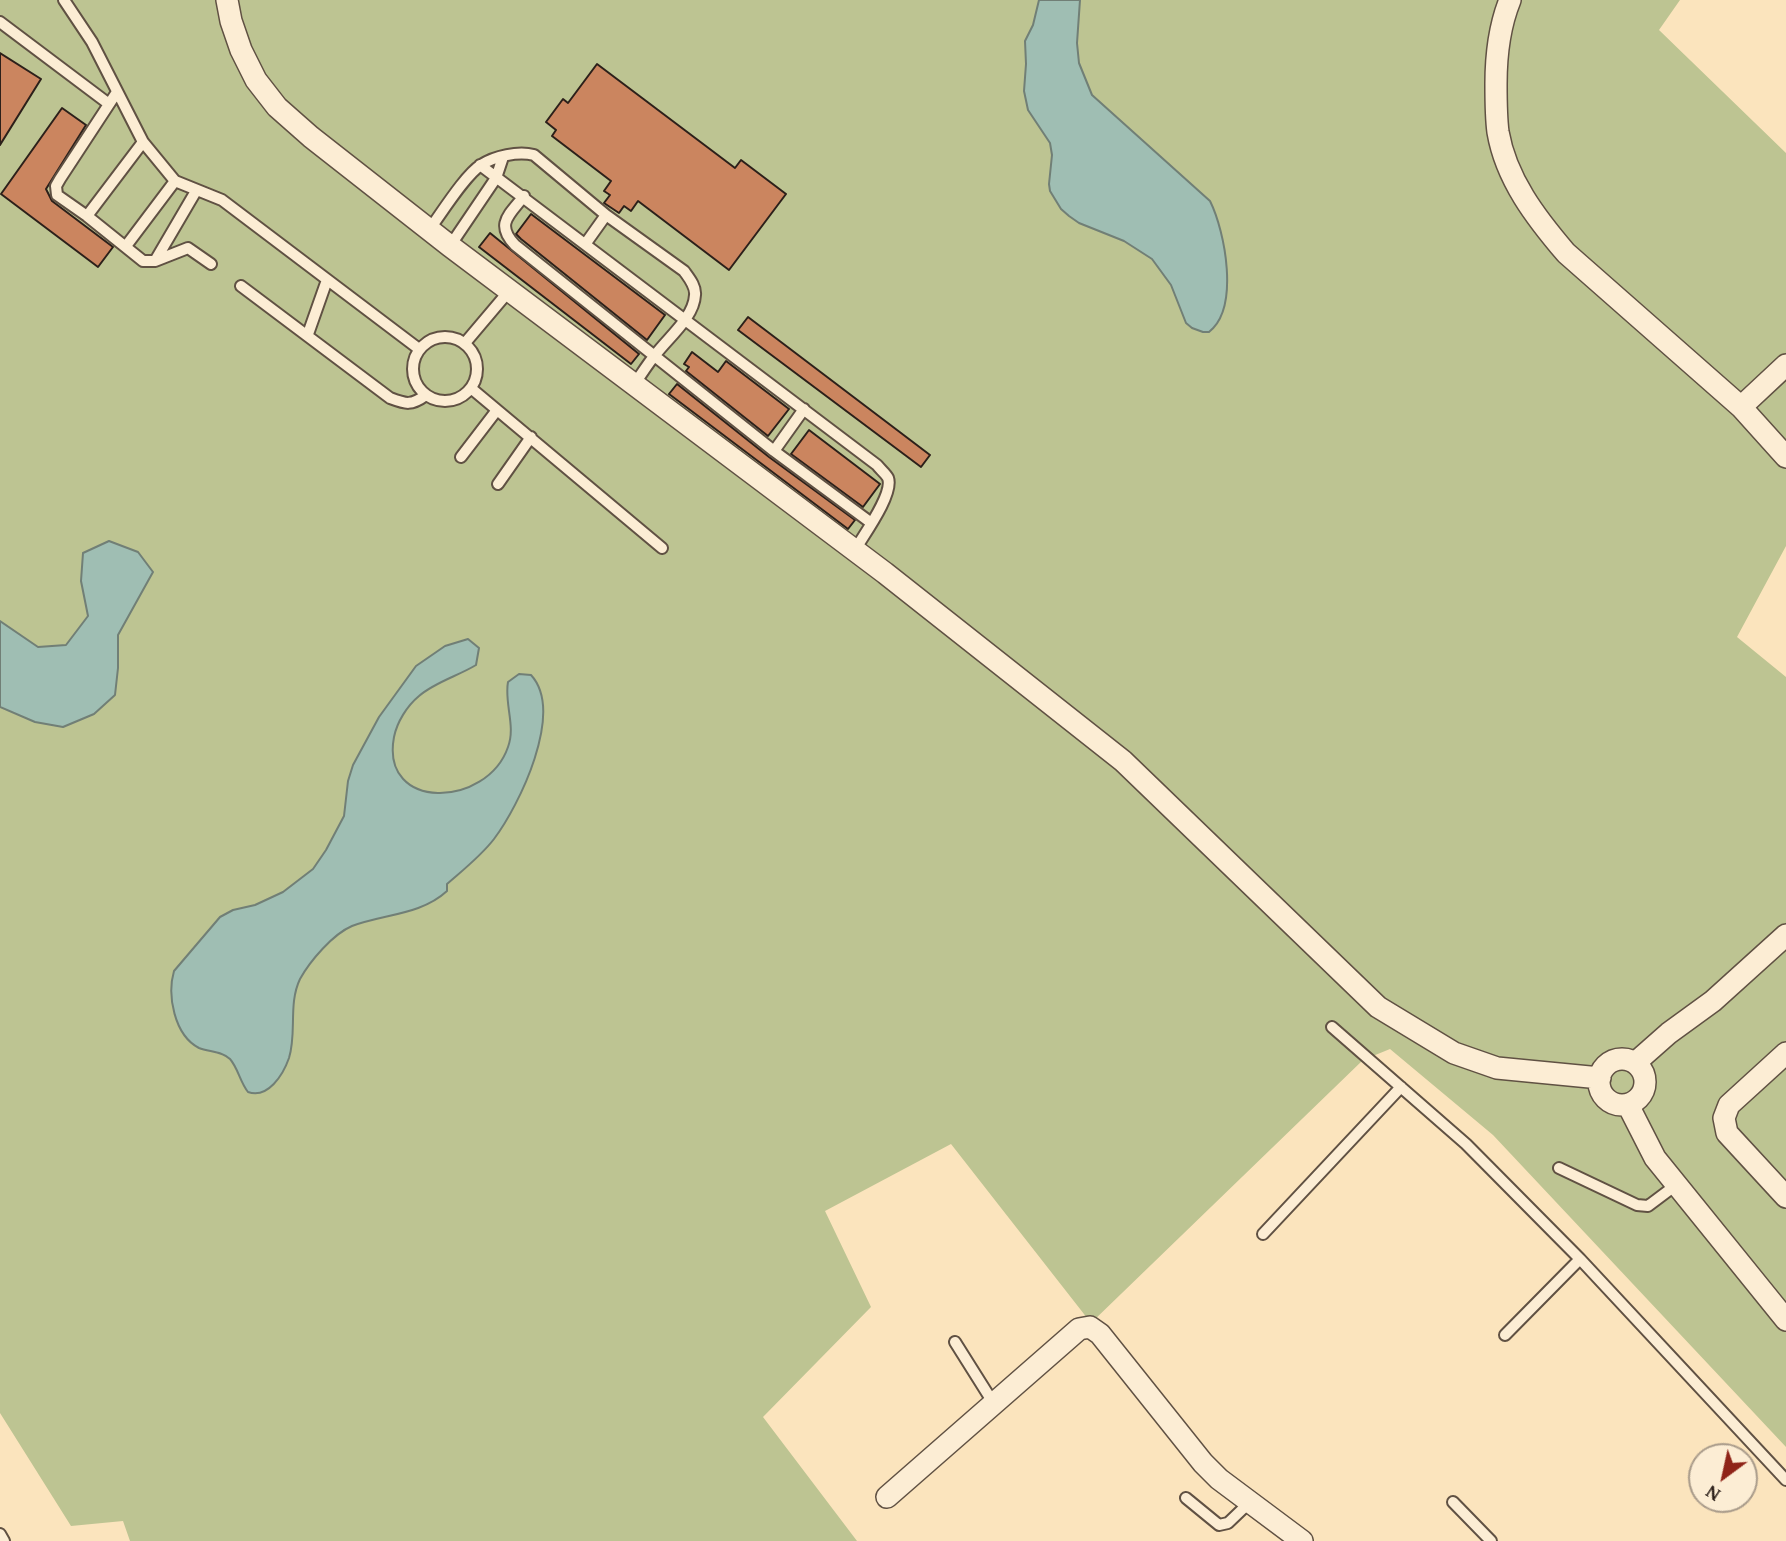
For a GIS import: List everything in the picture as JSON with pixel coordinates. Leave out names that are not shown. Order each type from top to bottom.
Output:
[{"type":"street","points":[[227,0],[241,50],[256,80],[277,107],[311,137],[509,291],[855,550],[1123,761],[1378,1007],[1454,1053],[1497,1069],[1600,1079]]},
{"type":"street","points":[[1510,0],[1502,19],[1496,59],[1499,133],[1508,165],[1523,197],[1566,253],[1741,407],[1786,457]]},
{"type":"street","points":[[1741,407],[1786,365]]},
{"type":"street","points":[[1635,1063],[1669,1033],[1713,1001],[1786,935]]},
{"type":"street","points":[[1786,1053],[1729,1105],[1724,1118],[1727,1133],[1786,1195]]},
{"type":"street","points":[[1620,1059],[1635,1063],[1644,1075],[1644,1090],[1635,1102],[1628,1105],[1613,1103],[1607,1099],[1600,1086],[1600,1079],[1602,1071],[1613,1061],[1620,1059]]},
{"type":"street","points":[[1628,1105],[1655,1158],[1786,1320]]},
{"type":"street","points":[[887,1497],[1079,1329],[1090,1327],[1100,1334],[1203,1463],[1219,1479],[1302,1541]]},
{"type":"lane","points":[[64,0],[92,42],[144,142],[175,181],[222,200],[419,349]]},
{"type":"lane","points":[[0,22],[109,104]]},
{"type":"lane","points":[[117,92],[56,186],[57,195],[143,261],[156,261],[188,248],[211,264]]},
{"type":"lane","points":[[87,216],[144,142]]},
{"type":"lane","points":[[429,230],[480,165],[523,153],[534,155],[606,215],[684,271],[696,292],[685,319],[634,385]]},
{"type":"lane","points":[[450,246],[496,178],[503,157]]},
{"type":"lane","points":[[480,165],[877,465],[888,478],[889,486],[884,501],[855,550]]},
{"type":"lane","points":[[126,246],[175,181]]},
{"type":"lane","points":[[156,261],[196,191]]},
{"type":"lane","points":[[523,197],[508,217],[504,227],[506,236],[555,279],[774,451],[870,522]]},
{"type":"lane","points":[[586,243],[606,215]]},
{"type":"lane","points":[[308,334],[327,280]]},
{"type":"lane","points":[[242,286],[390,398],[408,405],[415,404],[426,395]]},
{"type":"lane","points":[[465,343],[509,291]]},
{"type":"lane","points":[[450,337],[465,343],[476,357],[478,373],[472,389],[458,400],[441,402],[426,395],[415,382],[413,365],[419,349],[433,339],[450,337]]},
{"type":"lane","points":[[472,389],[662,548]]},
{"type":"lane","points":[[461,457],[497,410]]},
{"type":"lane","points":[[774,451],[804,410]]},
{"type":"lane","points":[[498,484],[531,438]]},
{"type":"lane","points":[[1332,1027],[1466,1144],[1580,1259],[1786,1480]]},
{"type":"lane","points":[[1264,1234],[1401,1087]]},
{"type":"lane","points":[[1559,1168],[1637,1205],[1648,1206],[1676,1185]]},
{"type":"lane","points":[[1505,1335],[1580,1259]]},
{"type":"lane","points":[[955,1342],[994,1404]]},
{"type":"lane","points":[[1186,1498],[1219,1525],[1228,1523],[1251,1501]]},
{"type":"lane","points":[[1453,1502],[1490,1541]]},
{"type":"lane","points":[[0,1534],[4,1541]]},
{"type":"green space","points":[[0,0],[1680,0],[1659,30],[1786,153],[1786,546],[1737,637],[1786,677],[1786,1447],[1493,1135],[1390,1049],[1363,1060],[1091,1323],[951,1144],[825,1211],[871,1307],[763,1417],[857,1541],[130,1541],[123,1521],[71,1526],[0,1413]]},
{"type":"water","points":[[1039,0],[1080,0],[1077,43],[1079,63],[1092,95],[1210,201],[1221,231],[1227,288],[1219,321],[1209,332],[1192,328],[1186,323],[1171,285],[1152,259],[1124,241],[1079,223],[1061,209],[1050,191],[1050,143],[1028,110],[1024,91],[1025,41],[1033,25]]},
{"type":"water","points":[[109,541],[138,552],[153,572],[118,635],[115,695],[94,714],[63,727],[35,722],[0,707],[0,621],[38,647],[66,645],[88,616],[81,581],[83,553]]},
{"type":"water","points":[[468,639],[479,648],[476,665],[432,687],[410,705],[395,731],[394,761],[403,779],[418,789],[438,793],[459,790],[479,782],[496,767],[508,747],[511,731],[508,682],[519,674],[531,675],[540,691],[543,712],[541,734],[535,758],[515,805],[489,845],[447,884],[447,891],[437,899],[414,909],[352,926],[337,935],[316,956],[296,989],[291,1048],[283,1071],[268,1089],[248,1092],[227,1056],[199,1048],[184,1034],[174,1014],[172,1002],[174,971],[220,917],[283,892],[313,869],[344,816],[348,781],[353,765],[379,717],[416,666],[445,646]]},
{"type":"building","points":[[0,53],[41,79],[0,145]]},
{"type":"building","points":[[597,64],[735,168],[741,160],[786,194],[729,270],[638,201],[631,211],[624,206],[619,213],[604,203],[610,195],[604,191],[611,181],[552,136],[556,130],[546,122],[563,99],[568,103]]},
{"type":"building","points":[[62,108],[86,125],[46,189],[52,201],[113,247],[98,267],[1,194]]},
{"type":"building","points":[[531,214],[665,315],[647,340],[516,234]]},
{"type":"building","points":[[490,233],[639,354],[631,364],[479,247]]},
{"type":"building","points":[[748,317],[930,455],[921,467],[738,330]]},
{"type":"building","points":[[692,352],[718,372],[726,361],[789,409],[768,436],[686,371],[689,367],[684,364]]},
{"type":"building","points":[[677,384],[769,457],[855,520],[848,529],[669,394]]},
{"type":"building","points":[[809,430],[880,484],[863,507],[791,454]]}]
